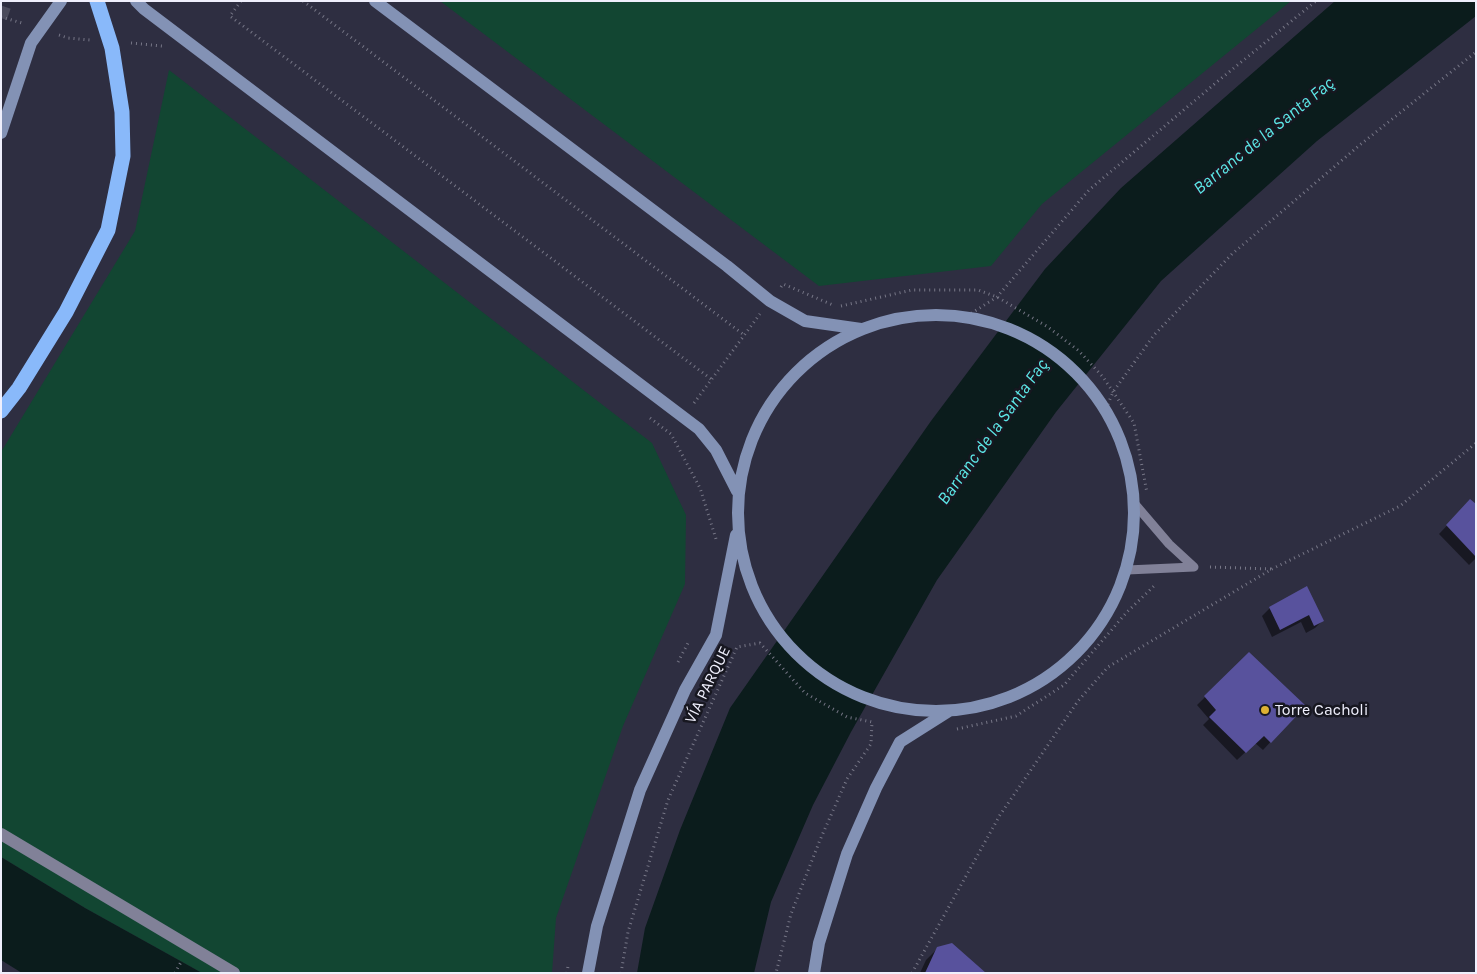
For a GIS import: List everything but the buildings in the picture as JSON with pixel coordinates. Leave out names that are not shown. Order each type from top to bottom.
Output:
[{"type":"highway","points":[[1,411],[19,388],[66,312],[108,230],[123,156],[122,112],[112,48],[97,1]]},
{"type":"main road","points":[[1,133],[32,43],[61,1]]},
{"type":"main road","points":[[136,1],[144,9],[699,429],[716,450],[737,491]]},
{"type":"main road","points":[[375,1],[727,266],[770,301],[805,321],[861,329]]},
{"type":"main road","points":[[588,973],[597,926],[640,790],[685,690],[716,635],[736,530],[737,491],[747,449],[758,423],[779,390],[817,354],[861,329],[885,321],[911,316],[967,316],[992,322],[1018,332],[1050,351],[1079,375],[1106,409],[1116,430],[1129,468],[1134,503],[1134,535],[1126,570],[1113,603],[1097,630],[1074,656],[1051,675],[1018,694],[982,706],[949,711],[916,711],[880,704],[857,695],[816,672],[793,653],[768,621],[749,584],[736,530]]},
{"type":"main road","points":[[814,973],[819,944],[847,854],[876,788],[900,742],[949,711]]},
{"type":"street","points":[[1,834],[234,973]]},
{"type":"lane","points":[[1134,503],[1169,544],[1194,567]]},
{"type":"lane","points":[[1126,570],[1194,567]]},
{"type":"path","points":[[241,1],[230,16],[711,378]]},
{"type":"path","points":[[303,1],[744,335]]},
{"type":"path","points":[[967,316],[997,297],[1089,190],[1316,1]]},
{"type":"path","points":[[1,17],[68,38],[96,40]]},
{"type":"path","points":[[124,43],[161,46],[169,52]]},
{"type":"path","points":[[1106,409],[1113,392],[1154,335],[1232,254],[1361,144],[1476,52]]},
{"type":"path","points":[[978,290],[997,297],[1048,327],[1079,351],[1103,377],[1134,423],[1149,500]]},
{"type":"path","points":[[648,416],[671,434],[676,442],[700,488],[717,544]]},
{"type":"path","points":[[912,973],[1000,815],[1078,701],[1108,667],[1272,569],[1400,506],[1476,443]]},
{"type":"path","points":[[1194,567],[1272,569]]},
{"type":"path","points":[[950,734],[958,729],[1016,716],[1064,685],[1126,612],[1154,585],[1155,569]]},
{"type":"path","points":[[716,635],[737,647]]},
{"type":"path","name":"VÍA PARQUE","points":[[621,973],[628,932],[668,800],[737,647],[760,643],[806,694],[847,716],[872,722],[871,744]]},
{"type":"path","points":[[776,973],[791,914],[820,840],[848,779],[871,744],[895,752]]},
{"type":"green space","points":[[440,1],[1291,1],[1042,204],[991,266],[819,286]]},
{"type":"green space","points":[[169,70],[652,443],[686,515],[685,584],[623,726],[556,918],[552,973],[202,973],[85,908],[1,857],[1,452],[135,231]]},
{"type":"water","name":"Barranc de la Santa Faç","points":[[1335,1],[1476,1],[1476,16],[1317,141],[1161,281],[1056,412],[937,580],[851,732],[813,805],[771,902],[754,973],[637,973],[645,928],[680,830],[730,708],[931,421],[1045,269],[1121,188]]},
{"type":"water","points":[[1,857],[85,908],[202,973],[22,973],[1,960]]},
{"type":"tunnel","points":[[1,18],[7,1]]},
{"type":"place","name":"Torre Cacholi","points":[[1265,710]]}]
